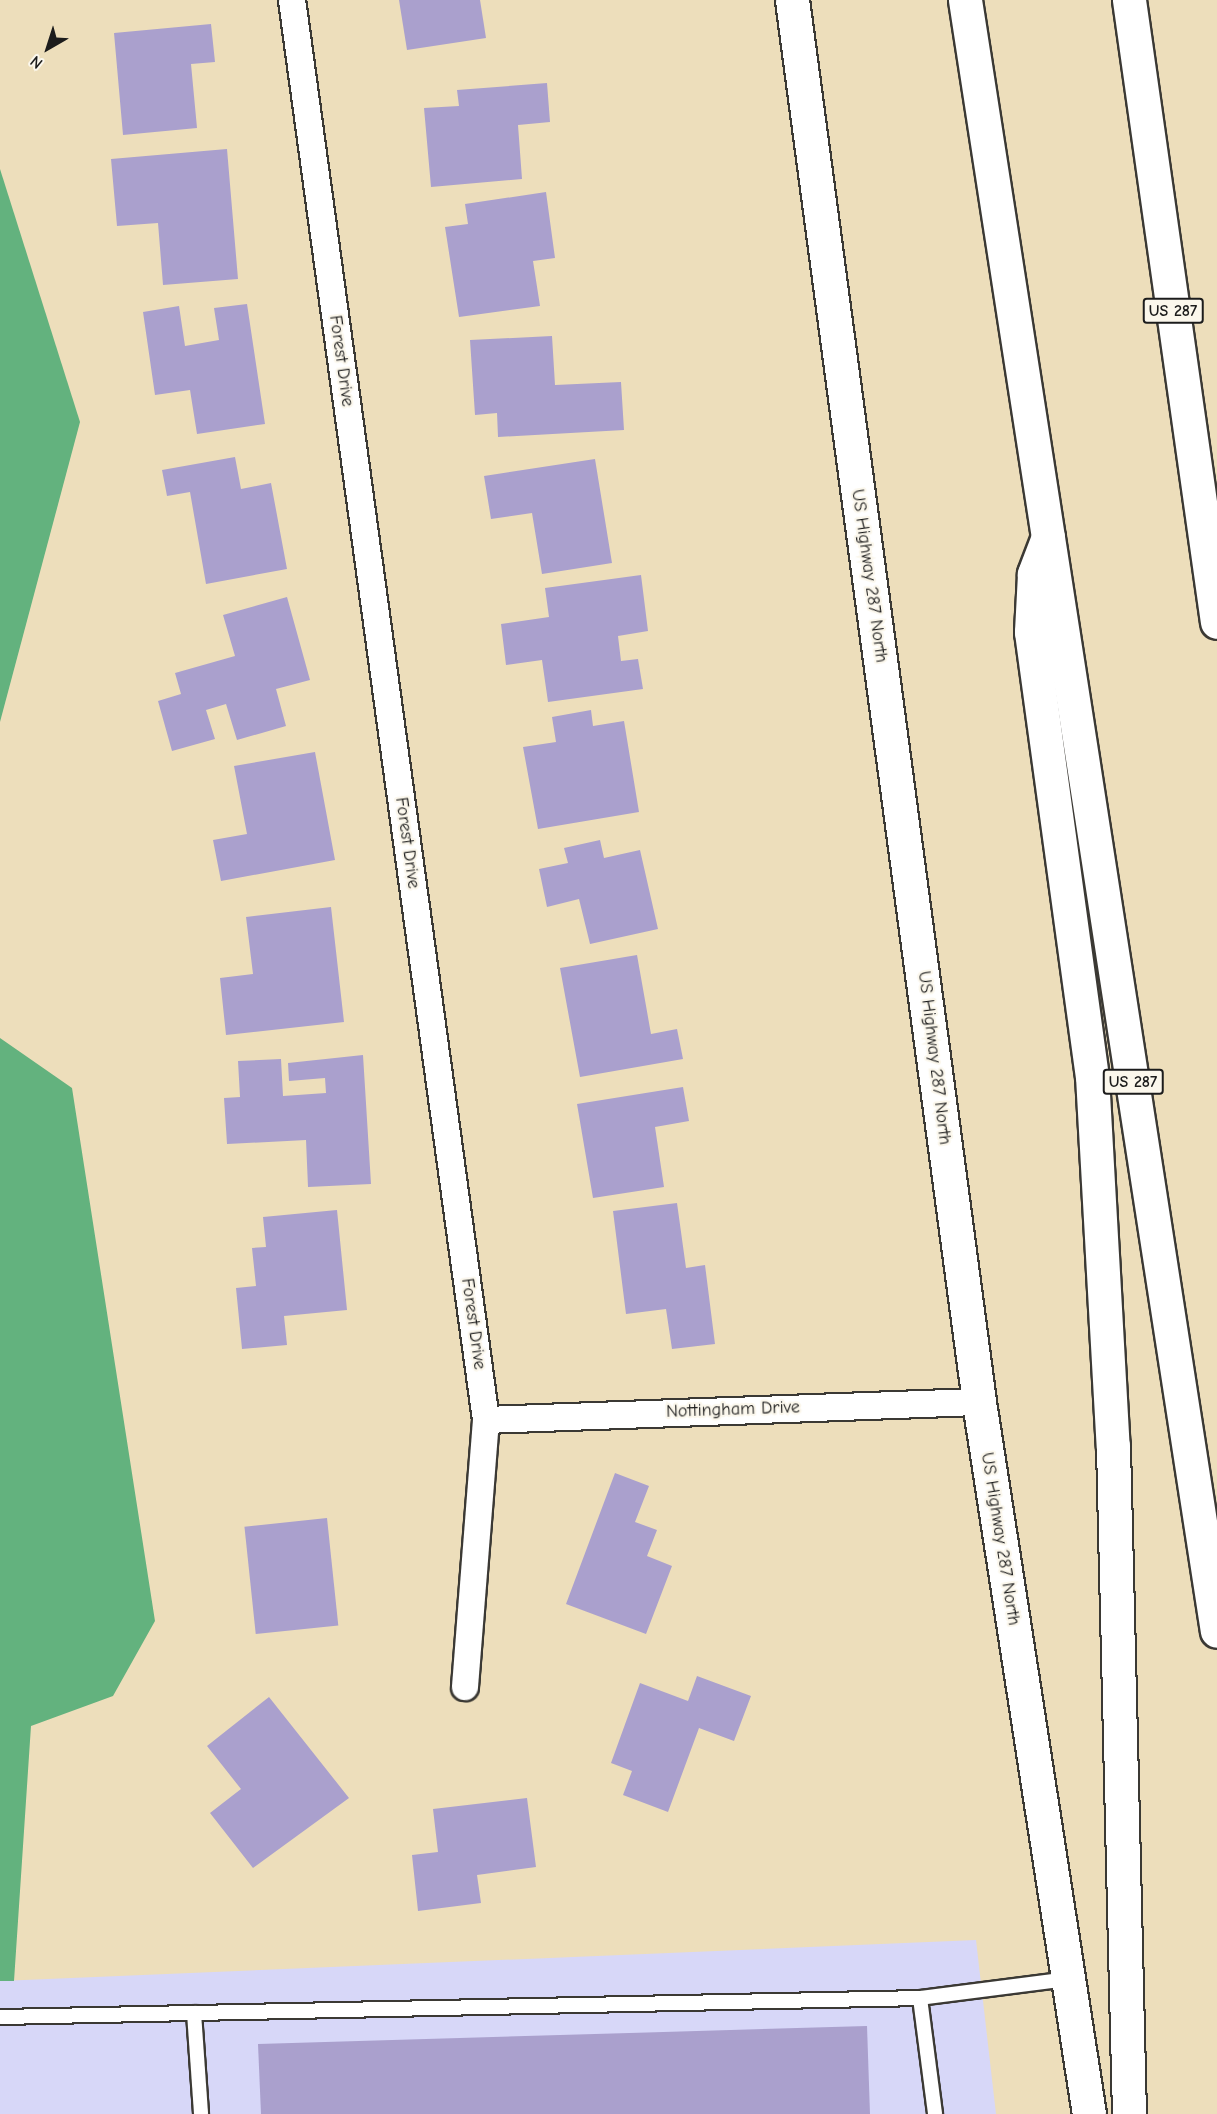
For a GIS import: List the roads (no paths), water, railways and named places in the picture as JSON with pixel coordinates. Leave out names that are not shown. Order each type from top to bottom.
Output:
[{"type":"main road","name":"US Highway 287 North","points":[[792,0],[979,1402],[1089,2114]]},
{"type":"main road","name":"US 287","points":[[965,0],[1050,532],[1217,1631]]},
{"type":"main road","name":"US 287","points":[[1129,0],[1217,622]]},
{"type":"main road","points":[[1197,472],[1217,500]]},
{"type":"main road","points":[[1050,532],[1034,574],[1031,632],[1092,1076],[1113,1446],[1129,2114]]},
{"type":"street","name":"Forest Drive","points":[[292,0],[486,1420],[465,1687]]},
{"type":"street","name":"Nottingham Drive","points":[[486,1420],[979,1402]]},
{"type":"lane","points":[[0,2017],[920,1998],[1068,1979]]},
{"type":"lane","points":[[920,1998],[935,2114]]},
{"type":"lane","points":[[195,2013],[201,2114]]}]
